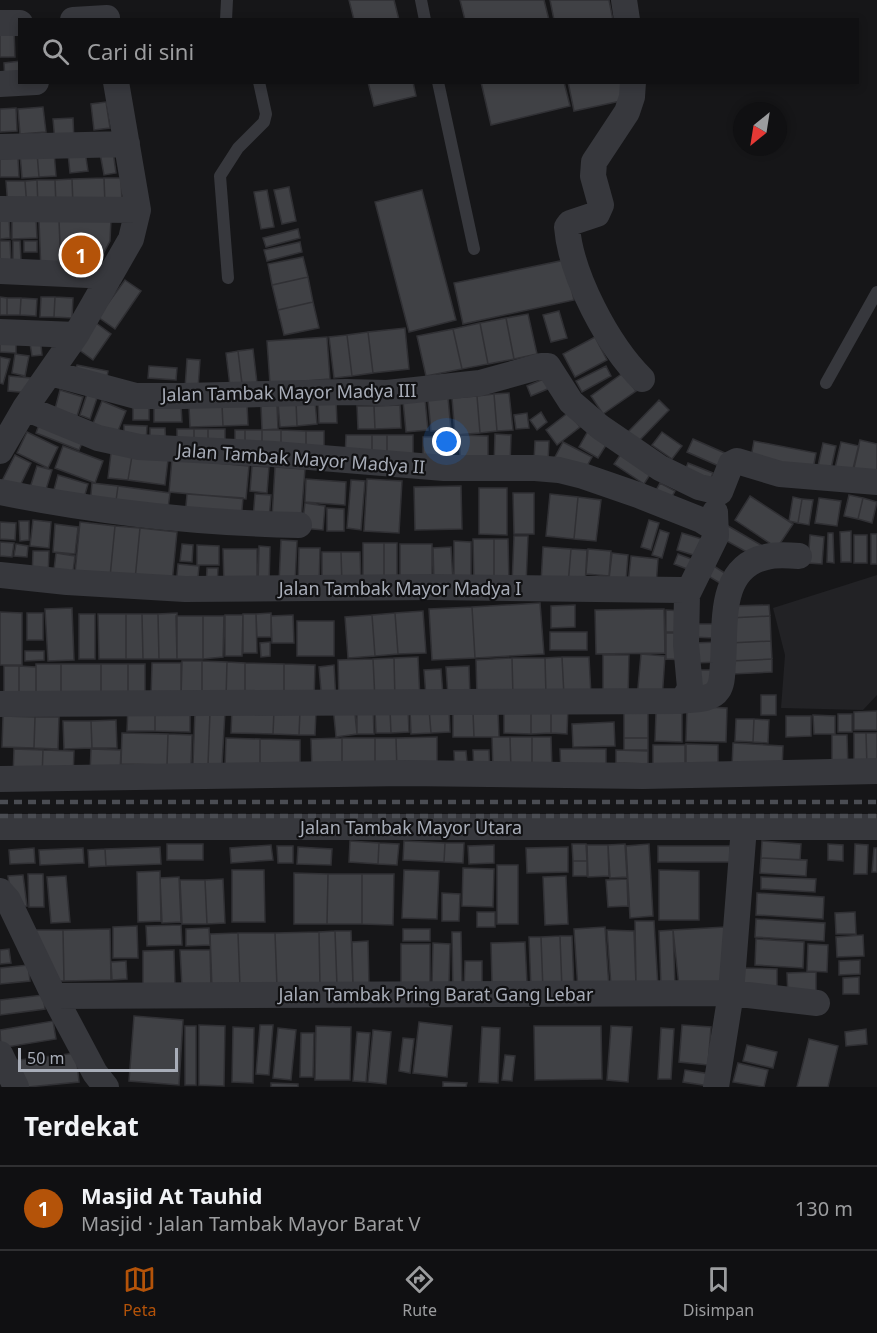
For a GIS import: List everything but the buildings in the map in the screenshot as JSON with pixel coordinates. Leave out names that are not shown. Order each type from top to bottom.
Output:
[{"type":"street","points":[[624,0],[627,18]]},
{"type":"street","points":[[81,18],[106,12]]},
{"type":"street","points":[[0,23],[18,23]]},
{"type":"street","points":[[0,84],[18,83]]},
{"type":"street","points":[[0,451],[25,408],[76,335],[131,239],[138,210],[116,84]]},
{"type":"street","points":[[633,84],[632,97],[627,111],[594,162],[593,176],[601,205],[600,210],[597,214],[570,222],[567,227],[574,262],[588,298],[614,347],[642,379]]},
{"type":"street","points":[[0,147],[127,144]]},
{"type":"street","points":[[0,209],[138,210]]},
{"type":"street","points":[[0,271],[110,276]]},
{"type":"street","points":[[0,332],[76,335]]},
{"type":"street","name":"Jalan Tambak Mayor Madya III","points":[[50,373],[136,396],[183,396],[387,393],[480,383],[548,366],[571,402],[600,426],[660,468],[709,490]]},
{"type":"street","name":"Jalan Tambak Mayor Madya II","points":[[25,408],[98,438],[139,447],[273,454],[444,468],[559,470],[638,495],[701,520],[714,528]]},
{"type":"street","points":[[679,701],[688,694],[690,688],[686,644],[687,595],[716,536],[715,512],[709,490],[731,464],[737,461],[780,474],[877,482]]},
{"type":"street","points":[[0,492],[86,507],[167,517],[299,525]]},
{"type":"street","points":[[0,704],[679,701],[707,698],[718,690],[722,680],[723,630],[729,590],[736,577],[754,561],[766,556],[799,556]]},
{"type":"street","name":"Jalan Tambak Mayor Madya I","points":[[0,574],[67,582],[185,589],[432,586],[659,588],[682,590],[687,595]]},
{"type":"street","points":[[0,779],[405,773],[643,776],[877,771]]},
{"type":"street","name":"Jalan Tambak Mayor Utara","points":[[0,827],[877,827]]},
{"type":"street","points":[[716,1087],[731,993],[744,827]]},
{"type":"street","points":[[0,891],[8,900],[54,996],[95,1073],[106,1087]]},
{"type":"street","name":"Jalan Tambak Pring Barat Gang Lebar","points":[[54,996],[731,993],[817,1002]]},
{"type":"street","points":[[0,1054],[16,1087]]},
{"type":"lane","points":[[226,18],[227,0]]},
{"type":"lane","points":[[421,0],[425,18]]},
{"type":"lane","points":[[228,278],[220,176],[238,148],[264,122],[266,114],[259,84]]},
{"type":"lane","points":[[438,84],[474,249]]},
{"type":"lane","points":[[826,383],[877,292]]},
{"type":"shaded area","points":[[877,575],[877,695],[863,710],[781,708],[785,655],[773,608]]},
{"type":"railway","points":[[0,802],[877,802]]},
{"type":"railway","points":[[0,816],[877,816]]},
{"type":"place","name":"Masjid At Tauhid","points":[[81,255]]}]
